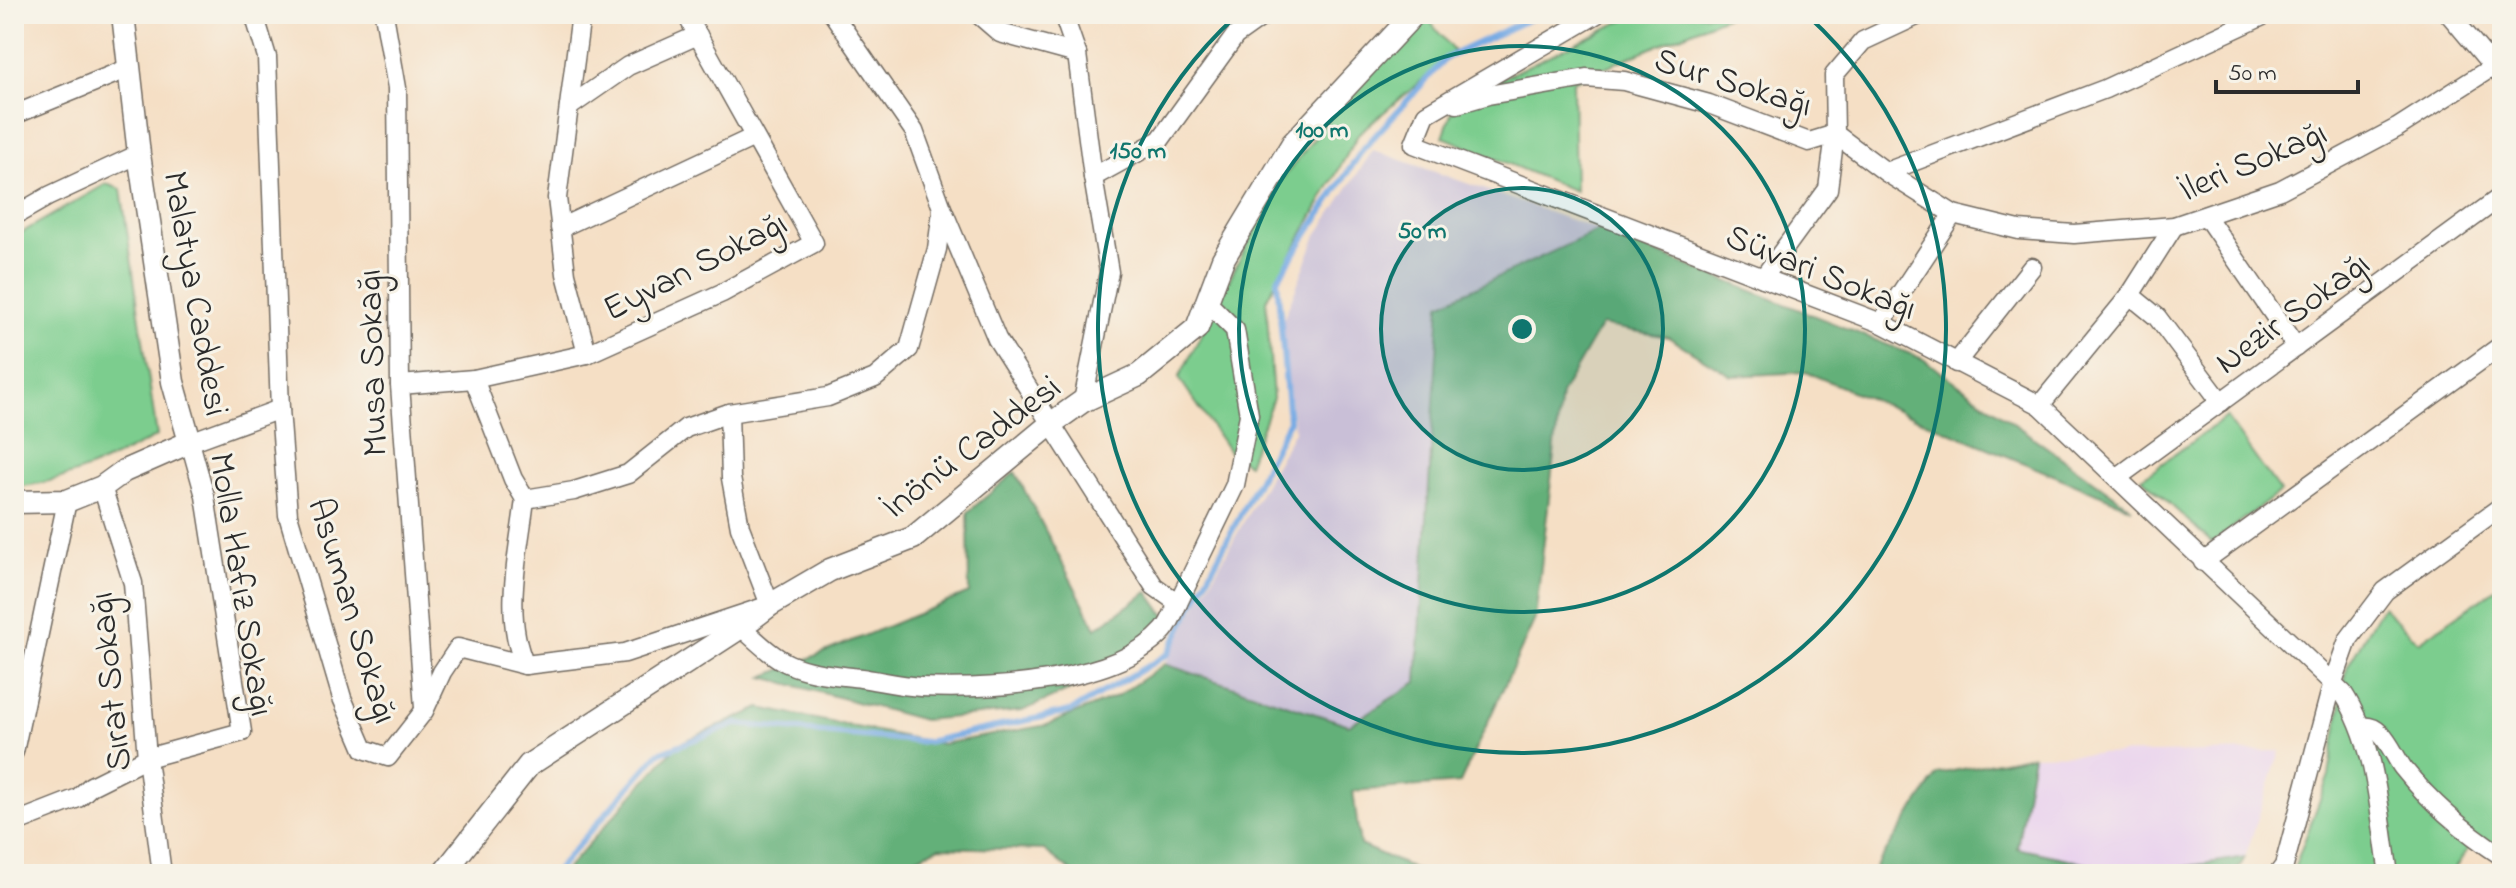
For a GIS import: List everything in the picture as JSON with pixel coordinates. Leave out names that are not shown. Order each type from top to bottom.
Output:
[{"type":"street","name":"Malatya Caddesi","points":[[14,502],[67,501],[102,487],[124,471],[190,442],[173,382],[139,154],[123,14]]},
{"type":"street","name":"Asuman Sokağı","points":[[254,14],[267,57],[280,409],[288,515],[342,698],[364,749],[388,757],[424,711],[442,672],[458,648],[525,665],[636,651],[770,605]]},
{"type":"street","name":"Musa Sokağı","points":[[384,14],[397,88],[400,385],[424,711]]},
{"type":"street","points":[[581,14],[557,198],[566,274],[587,354]]},
{"type":"street","name":"Eyvan Sokağı","points":[[400,385],[474,379],[587,354],[722,293],[814,243],[686,14]]},
{"type":"street","points":[[833,14],[914,131],[942,208],[997,339],[1154,586],[1178,603]]},
{"type":"street","points":[[978,14],[1000,33],[1077,54]]},
{"type":"street","points":[[1063,14],[1077,54],[1109,272],[1083,401]]},
{"type":"street","points":[[1093,177],[1160,140],[1235,36],[1266,14]]},
{"type":"street","name":"İnönü Caddesi","points":[[443,874],[529,765],[770,605],[830,570],[913,538],[1052,423],[1083,401],[1139,375],[1197,328],[1223,259],[1293,143],[1414,14]]},
{"type":"street","points":[[1426,114],[1597,14]]},
{"type":"street","points":[[1763,278],[1828,189],[1835,134],[1834,75],[1863,41],[1921,14]]},
{"type":"street","points":[[1886,172],[2105,89],[2267,14]]},
{"type":"street","points":[[2449,14],[2499,67]]},
{"type":"street","points":[[569,107],[628,66],[698,35]]},
{"type":"street","name":"İleri Sokağı","points":[[1835,134],[1886,172],[1953,214],[2019,230],[2074,234],[2174,226],[2280,190],[2397,128],[2499,67]]},
{"type":"street","points":[[14,115],[129,68]]},
{"type":"street","name":"Sur Sokağı","points":[[1426,114],[1488,95],[1586,78],[1624,81],[1709,104],[1809,142],[1835,134]]},
{"type":"street","name":"Süvari Sokağı","points":[[1426,114],[1414,144],[1881,323],[2040,405],[2333,682],[2354,709],[2361,727]]},
{"type":"street","points":[[560,228],[754,137]]},
{"type":"street","points":[[14,216],[139,154]]},
{"type":"street","name":"Nezir Sokağı","points":[[2118,477],[2502,196]]},
{"type":"street","points":[[525,499],[574,491],[628,474],[686,428],[729,413],[828,397],[875,378],[909,349],[937,249],[942,208]]},
{"type":"street","points":[[1881,323],[1953,214]]},
{"type":"street","points":[[2206,216],[2296,347]]},
{"type":"street","points":[[2040,405],[2130,295],[2174,226]]},
{"type":"street","points":[[1956,363],[2032,267]]},
{"type":"street","points":[[2130,295],[2157,317],[2221,402]]},
{"type":"street","points":[[741,627],[774,655],[809,671],[918,687],[963,687],[1076,675],[1123,659],[1156,637],[1166,628],[1235,485],[1249,415],[1235,330],[1207,302]]},
{"type":"street","points":[[2203,562],[2502,345]]},
{"type":"street","points":[[474,379],[513,479],[525,499],[513,609],[516,646],[525,665]]},
{"type":"street","points":[[190,442],[280,409]]},
{"type":"street","points":[[729,413],[731,478],[740,527],[770,605]]},
{"type":"street","name":"Molla Hafız Sokağı","points":[[14,823],[78,798],[91,786],[147,758],[242,732],[205,496],[190,442]]},
{"type":"street","name":"Sırat Sokağı","points":[[102,487],[133,583],[147,758],[162,874]]},
{"type":"street","points":[[14,752],[67,501]]},
{"type":"street","points":[[2278,874],[2284,866],[2333,682],[2348,640],[2385,591],[2502,506]]},
{"type":"street","points":[[2389,874],[2370,755],[2361,727],[2378,730],[2401,766],[2431,799],[2502,856]]},
{"type":"shaded area","points":[[1373,150],[1599,230],[1440,305],[1417,682],[1349,725],[1165,664],[1294,431],[1282,323],[1317,235]]},
{"type":"shaded area","points":[[2280,751],[2245,857],[2137,874],[2017,848],[2033,755]]},
{"type":"green space","points":[[1636,14],[1732,14],[1573,81],[1575,191],[1443,137],[1456,100]]},
{"type":"green space","points":[[1428,19],[1455,53],[1359,133],[1266,300],[1273,398],[1248,464],[1230,453],[1179,378],[1278,184],[1370,68]]},
{"type":"green space","points":[[106,184],[121,189],[157,436],[70,475],[14,487],[14,237]]},
{"type":"green space","points":[[1599,230],[1923,359],[2132,508],[1806,372],[1732,376],[1668,337],[1601,325],[1561,394],[1535,619],[1460,783],[1353,791],[1360,845],[1426,874],[1075,874],[1044,850],[940,847],[880,874],[562,874],[678,744],[760,708],[942,744],[1047,725],[1117,696],[1165,664],[1349,725],[1417,682],[1440,304]]},
{"type":"green space","points":[[2226,417],[2280,492],[2212,543],[2142,478]]},
{"type":"green space","points":[[1015,472],[1096,628],[1148,592],[1169,621],[1102,676],[1022,711],[923,720],[763,677],[969,593],[968,512]]},
{"type":"green space","points":[[2502,584],[2502,856],[2471,845],[2451,874],[2292,874],[2329,775],[2347,667],[2382,606],[2419,642]]},
{"type":"green space","points":[[2033,755],[2017,848],[2137,874],[1871,874],[1938,774]]},
{"type":"green space","points":[[2245,857],[2236,874],[2143,874]]},
{"type":"waterway","points":[[553,874],[659,753],[736,724],[926,742],[1071,711],[1168,654],[1289,421],[1277,280],[1363,149],[1446,58],[1540,14]]}]
